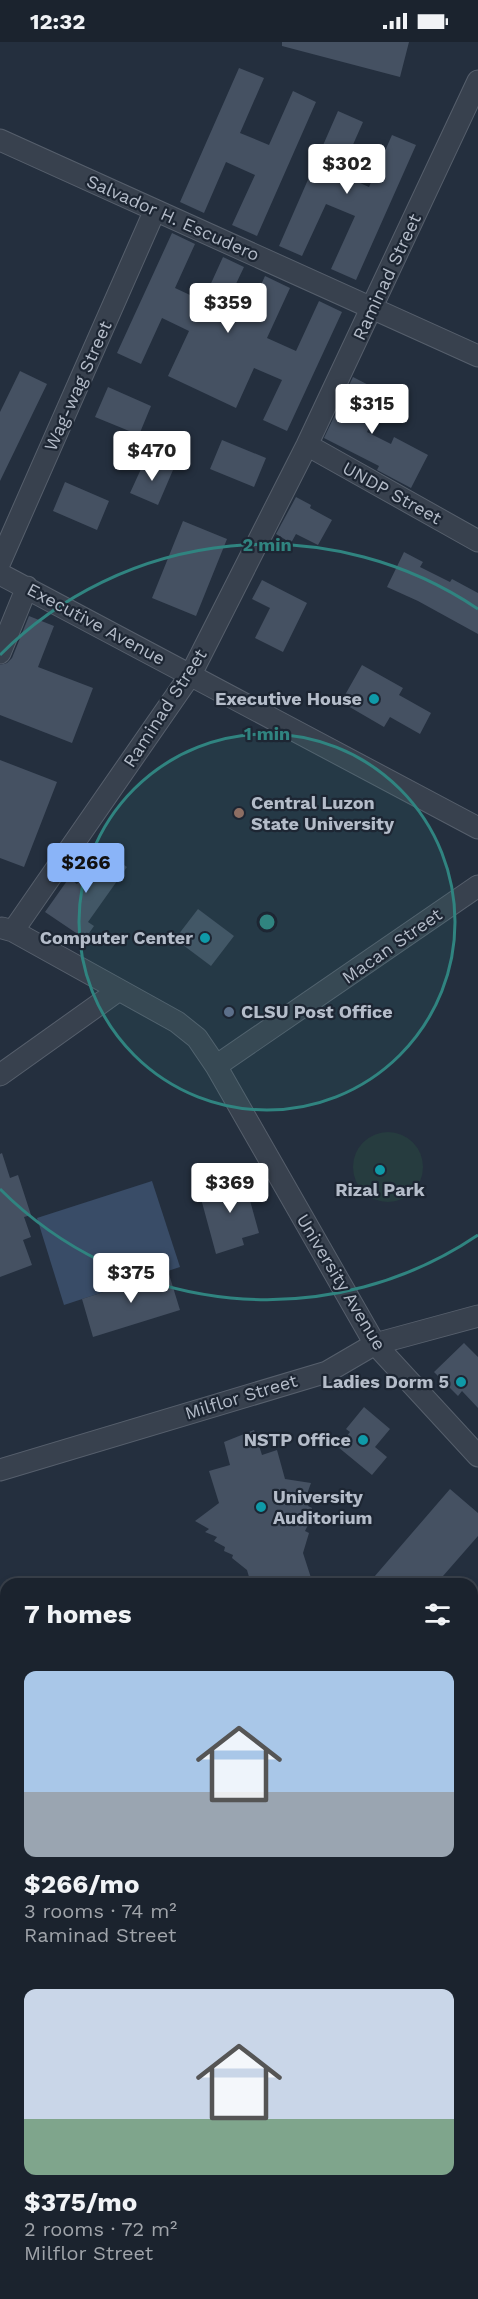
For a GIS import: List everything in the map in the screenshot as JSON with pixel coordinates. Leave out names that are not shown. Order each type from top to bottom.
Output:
[{"type":"street","name":"Raminad Street","points":[[6,929],[192,674],[307,445],[478,81]]},
{"type":"street","name":"Salvador H. Escudero","points":[[0,140],[478,356]]},
{"type":"street","name":"Wag-wag Street","points":[[0,562],[155,210]]},
{"type":"street","name":"UNDP Street","points":[[307,445],[478,541]]},
{"type":"street","name":"Executive Avenue","points":[[0,574],[478,828]]},
{"type":"street","points":[[0,653],[27,587]]},
{"type":"street","name":"Macan Street","points":[[216,1066],[478,886]]},
{"type":"street","name":"University Avenue","points":[[6,929],[189,1031],[204,1046],[375,1344],[478,1456]]},
{"type":"street","points":[[0,1075],[119,990]]},
{"type":"street","name":"Milflor Street","points":[[0,1470],[327,1372],[375,1344],[478,1316]]},
{"type":"green space","points":[[388,1132],[401,1135],[413,1142],[420,1154],[423,1167],[420,1180],[413,1192],[401,1199],[388,1202],[375,1199],[363,1192],[356,1180],[353,1167],[356,1154],[363,1142],[375,1135]]},
{"type":"water","points":[[152,1181],[180,1267],[64,1305],[37,1218]]},
{"type":"building","points":[[282,42],[409,42],[400,77],[282,46]]},
{"type":"building","points":[[239,68],[264,78],[240,133],[269,145],[293,91],[316,102],[257,236],[232,225],[255,175],[226,162],[204,213],[180,202]]},
{"type":"building","points":[[338,111],[363,122],[340,174],[369,187],[392,135],[416,145],[356,280],[331,269],[355,216],[326,204],[302,256],[279,246]]},
{"type":"building","points":[[172,233],[195,244],[175,288],[203,301],[223,257],[244,267],[234,288],[255,298],[265,276],[290,288],[267,338],[296,351],[319,301],[342,312],[287,431],[263,420],[282,380],[254,368],[236,408],[168,376],[189,331],[162,318],[141,364],[117,353]]},
{"type":"building","points":[[20,371],[47,384],[0,481],[0,412]]},
{"type":"building","points":[[353,377],[386,394],[367,432],[391,444],[394,437],[428,455],[411,488],[377,470],[379,466],[324,438]]},
{"type":"building","points":[[108,387],[151,406],[139,435],[95,417]]},
{"type":"building","points":[[222,440],[266,458],[254,487],[210,469]]},
{"type":"building","points":[[146,458],[173,470],[158,505],[130,493]]},
{"type":"building","points":[[65,482],[109,501],[97,530],[53,511]]},
{"type":"building","points":[[296,497],[332,520],[318,545],[296,534],[291,543],[276,534]]},
{"type":"building","points":[[183,521],[227,539],[196,616],[152,598]]},
{"type":"building","points":[[404,552],[423,562],[420,567],[450,582],[452,579],[478,593],[478,634],[387,587]]},
{"type":"building","points":[[262,580],[307,603],[283,652],[255,638],[270,608],[252,599]]},
{"type":"building","points":[[29,616],[54,626],[38,667],[93,688],[72,743],[0,715],[0,665],[12,658]]},
{"type":"building","name":"Executive House","points":[[362,665],[403,688],[399,695],[431,713],[420,734],[390,717],[384,727],[341,702]]},
{"type":"building","points":[[0,760],[57,782],[24,867],[0,858]]},
{"type":"building","points":[[101,849],[127,867],[88,922],[94,926],[85,939],[45,912],[69,878],[77,884]]},
{"type":"building","name":"Computer Center","points":[[198,909],[234,936],[211,966],[175,939]]},
{"type":"building","points":[[2,1153],[10,1178],[18,1175],[31,1215],[24,1217],[31,1237],[23,1240],[32,1265],[0,1277],[0,1154]]},
{"type":"building","points":[[243,1175],[259,1233],[242,1238],[244,1245],[216,1254],[200,1195],[219,1190],[217,1182]]},
{"type":"building","points":[[168,1271],[180,1310],[93,1337],[82,1299]]},
{"type":"building","name":"Ladies Dorm 5","points":[[464,1343],[478,1357],[478,1408],[462,1391],[458,1396],[434,1372]]},
{"type":"building","name":"NSTP Office","points":[[364,1407],[390,1429],[375,1447],[387,1457],[372,1475],[338,1447],[350,1432],[346,1429]]},
{"type":"building","name":"University Auditorium","points":[[254,1430],[262,1455],[277,1450],[285,1479],[311,1483],[307,1494],[313,1496],[308,1506],[312,1508],[308,1518],[310,1521],[305,1531],[309,1533],[303,1553],[311,1578],[249,1578],[247,1570],[232,1558],[233,1555],[224,1551],[225,1547],[214,1541],[217,1537],[205,1532],[209,1529],[195,1521],[219,1503],[209,1471],[230,1465],[224,1442]]},
{"type":"building","points":[[450,1489],[478,1513],[478,1536],[441,1578],[373,1578]]},
{"type":"place","name":"Executive House","points":[[374,699]]},
{"type":"place","name":"Central Luzon State University","points":[[239,813]]},
{"type":"place","name":"Computer Center","points":[[205,938]]},
{"type":"place","name":"CLSU Post Office","points":[[229,1012]]},
{"type":"place","name":"Rizal Park","points":[[380,1170]]},
{"type":"place","name":"Ladies Dorm 5","points":[[461,1382]]},
{"type":"place","name":"NSTP Office","points":[[363,1440]]},
{"type":"place","name":"University Auditorium","points":[[261,1507]]}]
